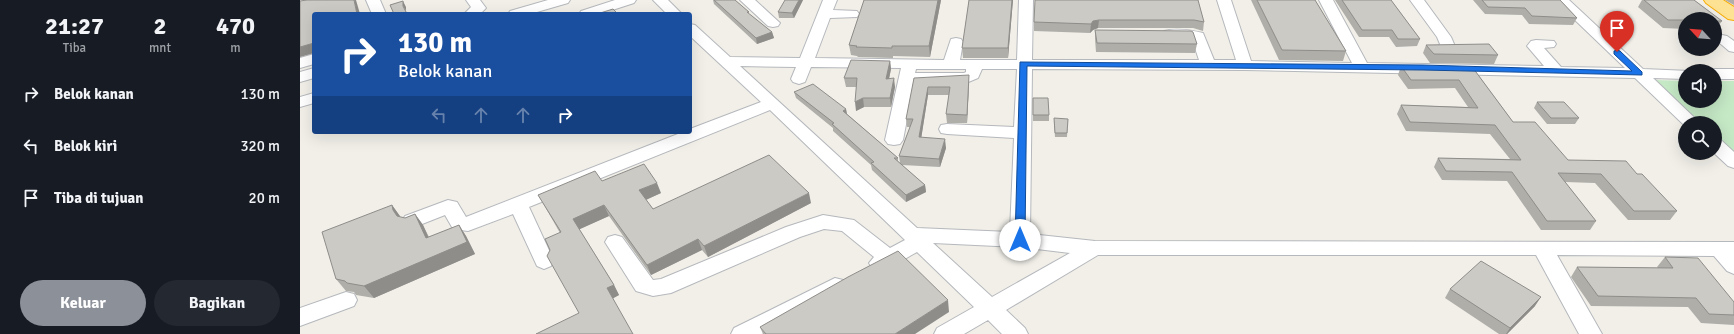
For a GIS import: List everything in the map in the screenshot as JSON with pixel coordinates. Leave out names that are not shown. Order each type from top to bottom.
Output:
[{"type":"highway","points":[[1712,0],[1734,15]]},
{"type":"street","points":[[373,0],[378,12]]},
{"type":"street","points":[[473,0],[479,8],[474,12]]},
{"type":"street","points":[[522,12],[563,0]]},
{"type":"street","points":[[600,12],[615,10],[629,0]]},
{"type":"street","points":[[660,0],[673,12]]},
{"type":"street","points":[[747,0],[773,23]]},
{"type":"street","points":[[799,79],[830,0]]},
{"type":"street","points":[[1020,240],[1023,64],[1026,0]]},
{"type":"street","points":[[1224,0],[1245,65]]},
{"type":"street","points":[[1326,0],[1362,67]]},
{"type":"street","points":[[1417,0],[1444,37],[1447,44],[1444,48]]},
{"type":"street","points":[[1561,0],[1685,116]]},
{"type":"street","points":[[824,14],[852,14]]},
{"type":"street","points":[[692,30],[772,103],[1016,334]]},
{"type":"street","points":[[1152,34],[1190,34],[1198,36],[1209,66]]},
{"type":"street","points":[[1722,39],[1734,48]]},
{"type":"street","points":[[951,64],[956,42]]},
{"type":"street","points":[[1549,44],[1536,44],[1534,46],[1556,71]]},
{"type":"street","points":[[300,63],[312,60]]},
{"type":"street","points":[[727,61],[805,63],[908,71],[966,78],[973,75],[975,64]]},
{"type":"street","points":[[908,71],[951,64],[1023,64],[1245,65],[1678,74]]},
{"type":"street","points":[[894,140],[908,71]]},
{"type":"street","points":[[300,77],[312,74]]},
{"type":"street","points":[[1722,74],[1734,74]]},
{"type":"street","points":[[300,102],[312,99]]},
{"type":"street","points":[[412,221],[450,207],[459,223],[465,225],[772,103]]},
{"type":"street","points":[[947,129],[1023,133]]},
{"type":"street","points":[[1722,151],[1734,162]]},
{"type":"street","points":[[518,204],[544,260]]},
{"type":"street","points":[[615,242],[644,285],[652,288],[663,287],[793,232],[823,222],[847,224],[889,258]]},
{"type":"street","points":[[748,333],[889,258],[914,239],[1020,240],[1095,248],[1727,249],[1734,266]]},
{"type":"street","points":[[945,334],[1095,248]]},
{"type":"street","points":[[1542,248],[1591,334]]},
{"type":"street","points":[[300,317],[346,300]]},
{"type":"green space","points":[[1654,80],[1678,81],[1678,102]]},
{"type":"green space","points":[[1722,81],[1734,81],[1734,155],[1722,144],[1722,116],[1693,116],[1684,108],[1722,108]]},
{"type":"building","points":[[354,0],[357,12],[312,12],[312,44],[300,47],[300,1]]},
{"type":"building","points":[[714,0],[735,0],[749,12],[747,12],[772,32],[756,38]]},
{"type":"building","points":[[785,0],[799,0],[792,13],[778,12]]},
{"type":"building","points":[[864,0],[938,0],[929,46],[892,46],[892,48],[856,47],[857,46],[849,45]]},
{"type":"building","points":[[969,0],[1012,0],[1008,48],[962,48]]},
{"type":"building","points":[[1035,0],[1198,0],[1204,22],[1194,20],[1099,20],[1093,21],[1091,24],[1034,22]]},
{"type":"building","points":[[1257,0],[1315,0],[1346,51],[1282,50]]},
{"type":"building","points":[[1342,0],[1391,0],[1420,39],[1398,39],[1392,30],[1362,30]]},
{"type":"building","points":[[1482,0],[1560,0],[1577,18],[1532,16],[1525,8],[1488,7]]},
{"type":"building","points":[[1644,0],[1694,0],[1710,12],[1678,12],[1678,20],[1668,20]]},
{"type":"building","points":[[403,1],[403,6],[406,12],[393,12],[390,5]]},
{"type":"building","points":[[613,9],[616,12],[603,12]]},
{"type":"building","points":[[1095,30],[1191,31],[1193,32],[1197,44],[1097,43]]},
{"type":"building","points":[[1489,44],[1498,55],[1434,54],[1426,45]]},
{"type":"building","points":[[851,60],[890,61],[886,79],[894,78],[890,98],[863,98],[855,102],[857,78],[844,78]]},
{"type":"building","points":[[1401,66],[1473,68],[1513,122],[1535,122],[1568,160],[1626,161],[1637,174],[1642,174],[1677,211],[1634,211],[1601,174],[1558,173],[1596,221],[1547,221],[1512,172],[1446,171],[1438,158],[1521,160],[1495,125],[1410,122],[1401,105],[1478,108],[1459,80],[1411,80]]},
{"type":"building","points":[[969,75],[967,115],[946,114],[950,87],[928,87],[919,137],[945,139],[939,159],[899,156],[913,119],[906,119],[914,78]]},
{"type":"building","points":[[813,84],[846,109],[843,111],[898,158],[894,158],[925,185],[906,195],[871,163],[874,162],[832,124],[834,123],[794,92]]},
{"type":"building","points":[[1033,98],[1048,98],[1049,115],[1033,115]]},
{"type":"building","points":[[1537,102],[1564,102],[1579,118],[1551,118]]},
{"type":"building","points":[[1054,118],[1068,119],[1067,133],[1055,133]]},
{"type":"building","points":[[769,155],[809,193],[704,246],[698,239],[647,265],[604,205],[573,219],[614,285],[607,288],[633,334],[536,334],[579,313],[547,256],[550,250],[545,239],[561,232],[538,195],[595,171],[602,181],[644,164],[657,183],[639,190],[653,209]]},
{"type":"building","points":[[392,205],[397,216],[405,218],[415,214],[426,238],[459,225],[467,242],[364,286],[347,283],[336,279],[322,232]]},
{"type":"building","points":[[898,251],[948,300],[895,334],[766,334],[760,327],[848,277]]},
{"type":"building","points":[[1665,257],[1698,258],[1734,302],[1734,315],[1709,314],[1696,298],[1598,296],[1577,267],[1673,268]]},
{"type":"building","points":[[1481,261],[1541,297],[1510,328],[1450,289]]},
{"type":"route","points":[[1020,240],[1023,64],[1245,65],[1639,73],[1617,52]]}]
